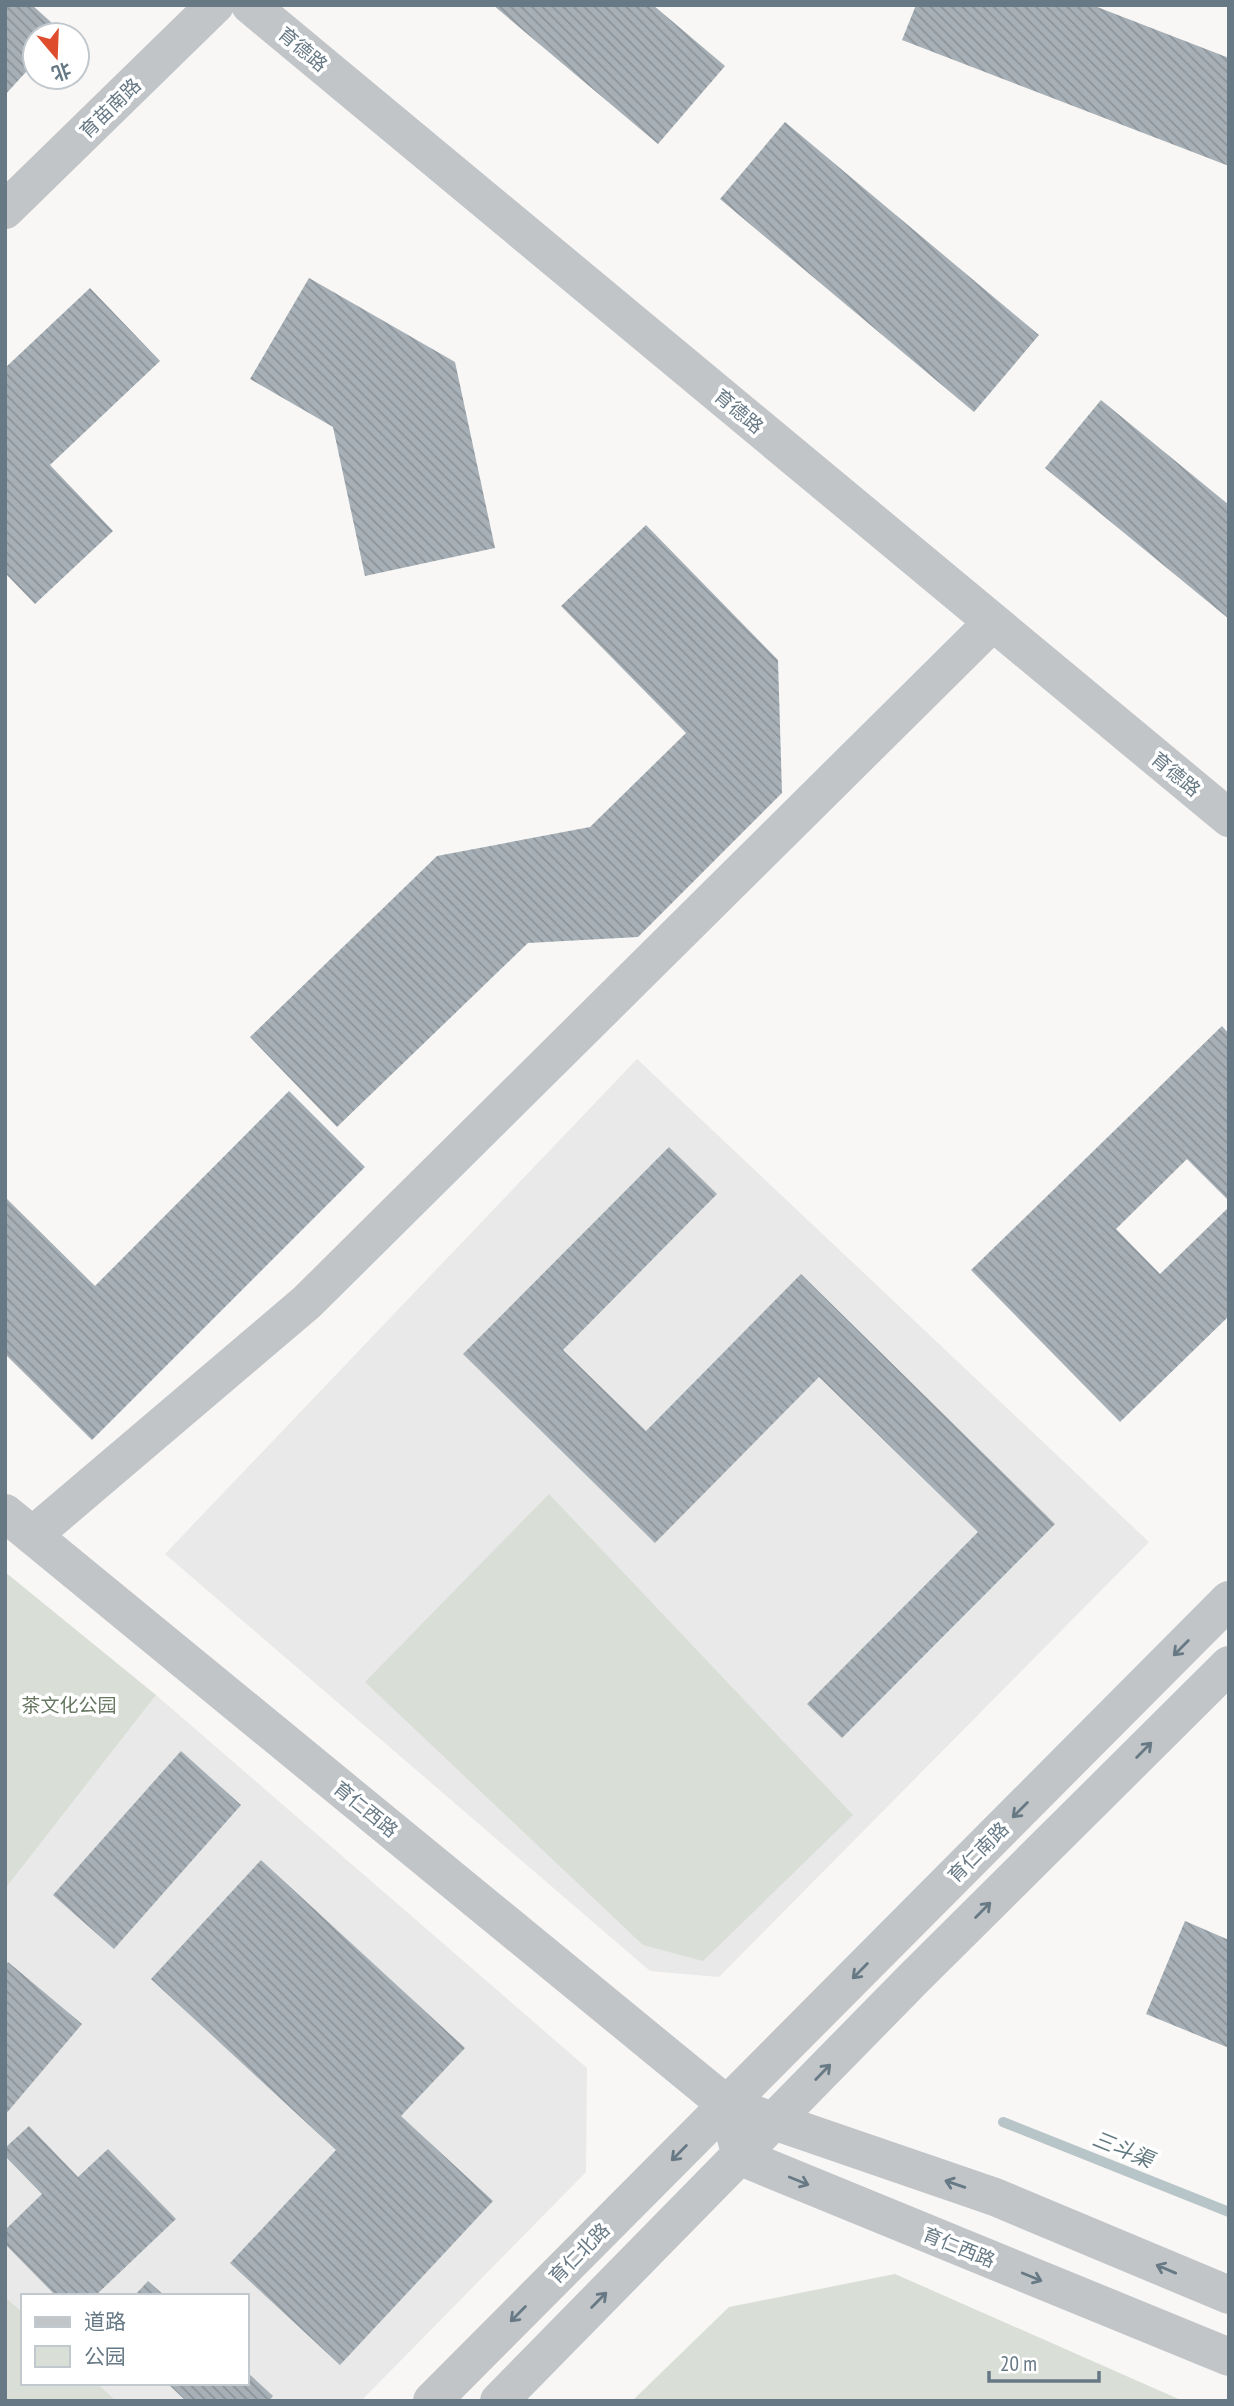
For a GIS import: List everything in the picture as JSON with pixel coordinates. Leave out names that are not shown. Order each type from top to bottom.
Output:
[{"type":"street","name":"育苗南路","points":[[5,211],[215,5]]},
{"type":"street","name":"育德路","points":[[250,5],[1229,818]]},
{"type":"street","points":[[19,1524],[307,1302],[993,622]]},
{"type":"street","name":"育仁西路","points":[[19,1524],[727,2105],[995,2197],[1229,2295]]},
{"type":"street","name":"育仁南路","points":[[727,2105],[1229,1600]]},
{"type":"street","points":[[499,2401],[914,1979],[1229,1665]]},
{"type":"street","points":[[727,2105],[741,2157]]},
{"type":"street","name":"育仁北路","points":[[432,2401],[727,2105]]},
{"type":"street","name":"育仁西路","points":[[741,2157],[1229,2357]]},
{"type":"shaded area","points":[[637,1059],[1149,1542],[719,1977],[650,1971],[165,1554]]},
{"type":"shaded area","points":[[156,1695],[587,2068],[586,2172],[361,2401],[116,2401],[99,2385],[248,2385],[248,2294],[21,2294],[21,2311],[5,2297],[5,1889]]},
{"type":"green space","points":[[549,1494],[853,1815],[703,1961],[643,1945],[365,1682]]},
{"type":"green space","name":"茶文化公园","points":[[5,1572],[156,1695],[5,1889]]},
{"type":"green space","points":[[895,2274],[1183,2401],[632,2401],[729,2307]]},
{"type":"green space","points":[[5,2297],[21,2311],[21,2385],[99,2385],[116,2401],[5,2401]]},
{"type":"building","points":[[5,5],[32,5],[50,21],[21,21],[21,77],[5,95]]},
{"type":"building","points":[[493,5],[653,5],[725,66],[658,144]]},
{"type":"building","points":[[916,5],[1092,5],[1229,58],[1229,166],[902,40]]},
{"type":"building","points":[[785,122],[1039,335],[974,412],[720,199]]},
{"type":"building","points":[[309,278],[455,362],[495,548],[365,576],[333,427],[250,379]]},
{"type":"building","points":[[90,288],[160,361],[50,465],[113,531],[35,604],[5,573],[5,368]]},
{"type":"building","points":[[1101,400],[1229,505],[1229,619],[1045,468]]},
{"type":"building","points":[[646,525],[778,660],[782,793],[638,937],[528,943],[337,1127],[250,1037],[437,856],[590,827],[686,733],[561,606]]},
{"type":"building","points":[[1222,1026],[1229,1034],[1229,1201],[1187,1159],[1116,1229],[1160,1274],[1229,1207],[1229,1316],[1120,1422],[971,1270]]},
{"type":"building","points":[[289,1091],[365,1167],[92,1440],[5,1354],[5,1197],[95,1286]]},
{"type":"building","points":[[669,1147],[717,1194],[563,1350],[646,1431],[801,1274],[1055,1524],[842,1738],[807,1704],[978,1532],[819,1377],[655,1543],[463,1354]]},
{"type":"building","points":[[181,1751],[241,1805],[114,1949],[53,1895]]},
{"type":"building","points":[[261,1860],[465,2048],[401,2116],[493,2201],[340,2365],[230,2263],[336,2150],[151,1979]]},
{"type":"building","points":[[1185,1921],[1229,1940],[1229,2048],[1146,2014]]},
{"type":"building","points":[[8,1962],[82,2024],[5,2115],[5,1965]]},
{"type":"building","points":[[29,2126],[78,2177],[108,2149],[176,2219],[97,2294],[54,2294],[5,2244],[5,2230],[42,2194],[5,2156],[5,2148]]},
{"type":"building","points":[[148,2281],[163,2294],[136,2294]]},
{"type":"building","points":[[248,2373],[273,2396],[269,2401],[186,2401],[169,2385],[248,2385]]},
{"type":"waterway","name":"三斗渠","points":[[1003,2122],[1229,2212]]}]
